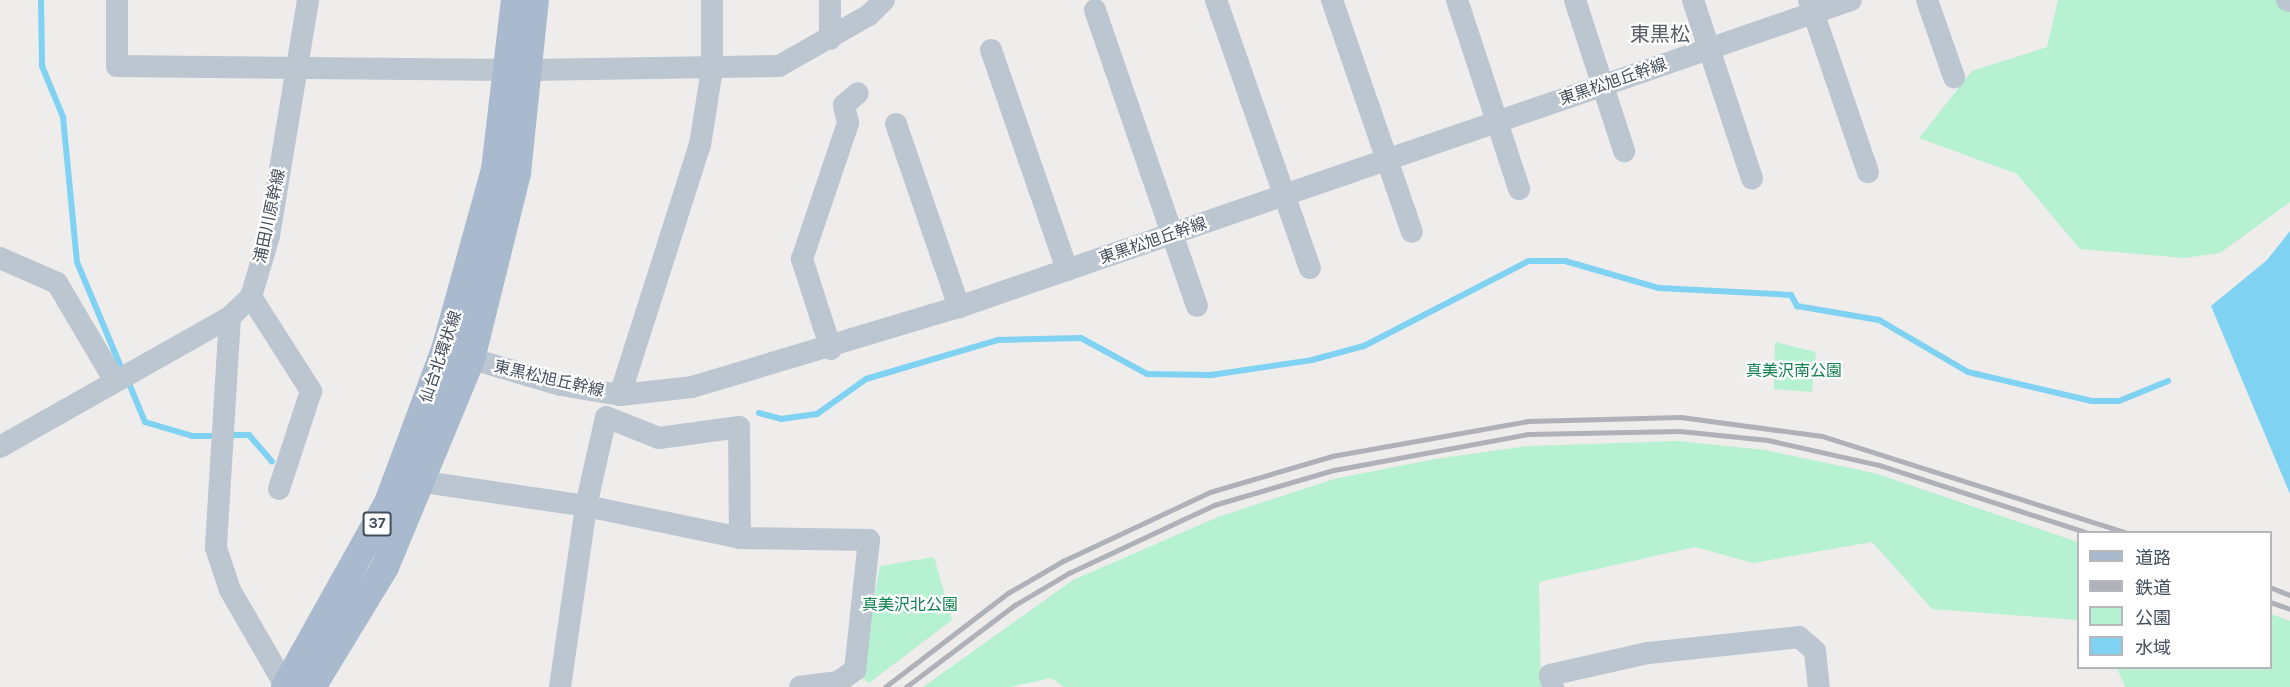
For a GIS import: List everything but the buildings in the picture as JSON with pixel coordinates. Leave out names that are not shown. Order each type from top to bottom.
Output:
[{"type":"main road","name":"仙台北環状線","points":[[515,0],[520,70]]},
{"type":"main road","name":"仙台北環状線","points":[[312,687],[385,567],[424,482],[458,355],[508,215],[520,70],[535,0]]},
{"type":"main road","name":"仙台北環状線","points":[[285,687],[388,503],[458,355]]},
{"type":"street","points":[[117,0],[117,66],[520,70],[712,69],[779,66],[830,39],[884,0]]},
{"type":"street","name":"浦田川原幹線","points":[[0,447],[230,317],[250,297],[269,236],[308,0]]},
{"type":"street","points":[[620,395],[700,145],[712,69],[712,0]]},
{"type":"street","points":[[830,0],[830,39]]},
{"type":"street","points":[[1216,0],[1310,268]]},
{"type":"street","points":[[1332,0],[1412,232]]},
{"type":"street","points":[[1456,0],[1519,189]]},
{"type":"street","points":[[1575,0],[1624,151]]},
{"type":"street","points":[[1693,0],[1752,178]]},
{"type":"street","name":"東黒松旭丘幹線","points":[[458,355],[620,395],[692,387],[831,349],[959,307],[1285,197],[1709,49],[1811,7],[1851,0]]},
{"type":"street","points":[[1927,0],[1954,76]]},
{"type":"street","points":[[1811,7],[1868,172]]},
{"type":"street","points":[[1095,10],[1197,306]]},
{"type":"street","points":[[991,50],[1067,270]]},
{"type":"street","points":[[831,349],[802,259],[848,123],[844,105],[858,93]]},
{"type":"street","points":[[896,124],[959,307]]},
{"type":"street","points":[[0,258],[57,283],[125,376]]},
{"type":"street","points":[[250,297],[310,392],[279,489]]},
{"type":"street","points":[[230,317],[226,435],[216,548],[220,569],[285,687]]},
{"type":"street","points":[[560,687],[586,506],[606,417],[659,438],[739,427],[740,538]]},
{"type":"street","points":[[424,482],[586,506],[740,538],[869,540],[855,670],[838,682],[800,687]]},
{"type":"street","points":[[1553,687],[1550,675],[1648,653],[1798,637],[1815,651],[1819,687]]},
{"type":"green space","points":[[2058,0],[2290,0],[2290,202],[2220,253],[2184,258],[2080,249],[2017,174],[1919,138],[1972,71],[2047,47]]},
{"type":"green space","name":"真美沢南公園","points":[[1775,342],[1816,352],[1812,392],[1774,389]]},
{"type":"green space","points":[[1679,441],[1765,450],[1874,473],[2077,542],[2077,620],[1932,609],[1872,542],[1753,563],[1695,547],[1539,582],[1541,687],[1064,687],[1051,678],[1010,687],[923,687],[1073,580],[1218,517],[1334,479],[1435,459],[1528,446]]},
{"type":"green space","name":"真美沢北公園","points":[[934,557],[952,620],[869,683],[859,676],[880,566]]},
{"type":"green space","points":[[2272,614],[2290,621],[2290,687],[2125,687],[2117,669],[2272,669]]},
{"type":"water","points":[[2290,231],[2290,494],[2211,306],[2267,260]]},
{"type":"waterway","points":[[41,0],[42,66],[63,117],[77,262],[123,372]]},
{"type":"waterway","points":[[759,413],[781,419],[817,414],[866,379],[998,340],[1081,338],[1147,374],[1211,375],[1312,360],[1364,346],[1529,261],[1565,261],[1659,288],[1791,295],[1797,306],[1879,320],[1968,372],[2092,401],[2119,401],[2168,381]]},
{"type":"waterway","points":[[128,381],[145,422],[192,436],[217,436]]},
{"type":"waterway","points":[[228,435],[249,435],[272,461]]},
{"type":"railway","points":[[885,687],[1008,593],[1063,561],[1210,492],[1332,456],[1528,421],[1681,417],[1822,436],[2122,531]]},
{"type":"railway","points":[[906,687],[1015,605],[1069,573],[1214,505],[1334,470],[1528,434],[1680,431],[1768,440],[1879,465],[2082,531]]},
{"type":"railway","points":[[2272,588],[2290,595]]},
{"type":"railway","points":[[2272,603],[2290,609]]},
{"type":"district","name":"東黒松","points":[[1660,34]]}]
